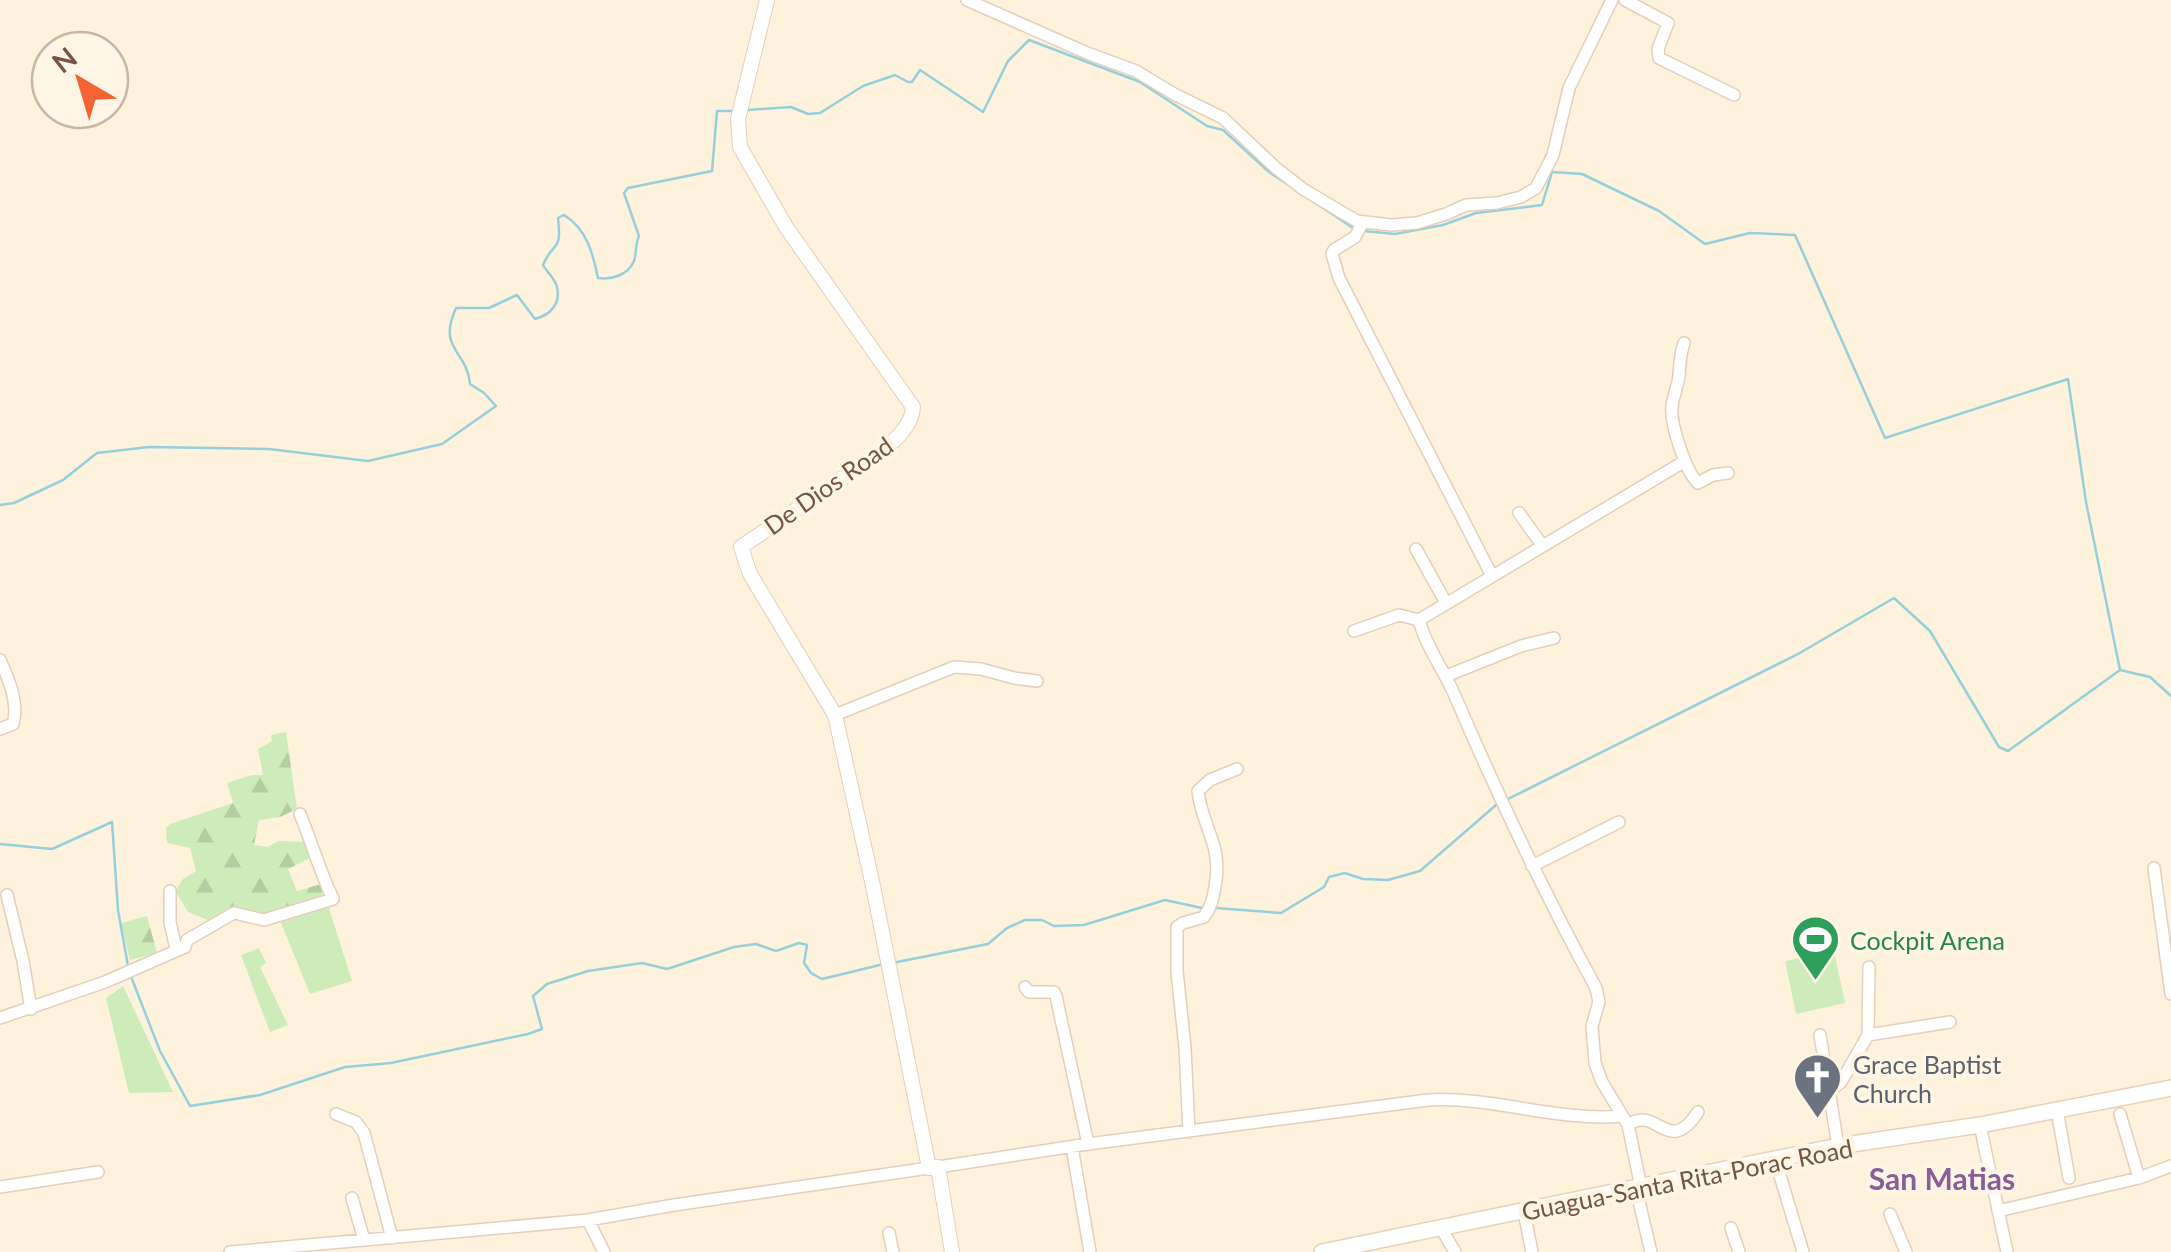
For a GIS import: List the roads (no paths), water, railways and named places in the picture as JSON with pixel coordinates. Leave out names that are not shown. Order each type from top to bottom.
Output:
[{"type":"main road","name":"Guagua-Santa Rita-Porac Road","points":[[1322,1252],[1775,1158],[1980,1125],[2171,1088]]},
{"type":"street","name":"De Dios Road","points":[[767,0],[738,119],[740,147],[786,227],[913,407],[913,414],[881,452],[741,548],[750,574],[835,715],[952,1252]]},
{"type":"street","points":[[967,0],[1086,53],[1126,66],[1223,118],[1303,190],[1360,228]]},
{"type":"street","points":[[1492,576],[1339,278],[1332,254],[1360,228],[1417,223],[1466,204],[1497,203],[1536,188],[1553,154],[1569,88],[1612,0]]},
{"type":"street","points":[[1626,0],[1668,23],[1658,49],[1660,58],[1734,95]]},
{"type":"street","points":[[1684,343],[1678,362],[1672,420],[1685,461],[1698,483],[1728,472]]},
{"type":"street","points":[[1354,632],[1399,615],[1419,620],[1685,461]]},
{"type":"street","points":[[1519,513],[1542,545]]},
{"type":"street","points":[[1416,549],[1446,603]]},
{"type":"street","points":[[1419,620],[1532,866],[1596,988],[1599,1002],[1592,1026],[1595,1063],[1625,1120],[1651,1252]]},
{"type":"street","points":[[1446,676],[1521,646],[1554,638]]},
{"type":"street","points":[[0,660],[10,682],[16,712],[13,724],[0,729]]},
{"type":"street","points":[[835,715],[954,666],[1037,681]]},
{"type":"street","points":[[1190,1132],[1177,927],[1204,918],[1218,874],[1216,848],[1198,791],[1210,780],[1237,768]]},
{"type":"street","points":[[0,1018],[128,972],[186,946],[187,940],[234,913],[264,920],[333,900],[300,814]]},
{"type":"street","points":[[1532,866],[1619,822]]},
{"type":"street","points":[[2154,868],[2171,994]]},
{"type":"street","points":[[170,891],[170,922],[176,949]]},
{"type":"street","points":[[7,896],[31,1008]]},
{"type":"street","points":[[1828,1091],[1841,1082],[1868,1035],[1868,967]]},
{"type":"street","points":[[1025,988],[1029,992],[1054,992],[1056,996],[1088,1144]]},
{"type":"street","points":[[1868,1035],[1950,1022]]},
{"type":"street","points":[[1820,1035],[1838,1146]]},
{"type":"street","points":[[230,1252],[588,1220],[1088,1144],[1454,1098],[1595,1117],[1648,1119],[1663,1130],[1676,1131],[1698,1112]]},
{"type":"street","points":[[2056,1110],[2069,1178]]},
{"type":"street","points":[[336,1114],[356,1122],[364,1132],[392,1238]]},
{"type":"street","points":[[2120,1114],[2138,1178]]},
{"type":"street","points":[[1980,1125],[2007,1252]]},
{"type":"street","points":[[1072,1147],[1090,1252]]},
{"type":"street","points":[[1775,1158],[1803,1252]]},
{"type":"street","points":[[1998,1211],[2138,1178],[2171,1166]]},
{"type":"street","points":[[0,1187],[98,1172]]},
{"type":"street","points":[[352,1198],[364,1240]]},
{"type":"street","points":[[1524,1212],[1532,1252]]},
{"type":"street","points":[[1890,1214],[1906,1252]]},
{"type":"street","points":[[588,1220],[604,1252]]},
{"type":"street","points":[[1442,1228],[1455,1252]]},
{"type":"street","points":[[1732,1228],[1740,1252]]},
{"type":"street","points":[[888,1233],[892,1252]]},
{"type":"waterway","points":[[747,110],[791,107],[808,114],[820,113],[863,86],[895,75],[912,82],[920,70],[983,112],[1008,61],[1029,40],[1140,82],[1207,126],[1223,130],[1290,186]]},
{"type":"waterway","points":[[0,505],[14,503],[63,480],[97,453],[149,447],[269,449],[368,461],[442,444],[496,406],[470,384],[451,342],[456,308],[489,308],[517,295],[535,319],[550,312],[556,304],[557,287],[543,265],[558,242],[558,218],[564,215],[584,235],[598,278],[624,273],[634,261],[639,236],[624,193],[628,188],[712,171],[717,111],[735,111]]},
{"type":"waterway","points":[[1364,231],[1395,234],[1443,225],[1476,213],[1542,205],[1552,172],[1582,174],[1659,211],[1705,244],[1750,233],[1795,235],[1885,438],[2068,379],[2086,502],[2120,670]]},
{"type":"waterway","points":[[1313,201],[1356,230]]},
{"type":"waterway","points":[[1508,799],[1798,654],[1894,598],[1930,631],[1999,747],[2008,751],[2120,670],[2150,677],[2171,696]]},
{"type":"waterway","points":[[1215,908],[1281,913],[1324,887],[1329,877],[1345,873],[1363,879],[1388,880],[1420,871],[1496,805]]},
{"type":"waterway","points":[[0,844],[52,849],[112,822],[118,910],[128,966]]},
{"type":"waterway","points":[[892,963],[988,944],[1007,928],[1025,920],[1042,920],[1054,926],[1084,925],[1165,900],[1202,908]]},
{"type":"waterway","points":[[130,974],[160,1051],[190,1106],[260,1095],[345,1067],[391,1063],[528,1034],[542,1029],[533,996],[547,984],[588,971],[642,963],[667,969],[734,947],[756,944],[776,951],[799,943],[807,945],[804,963],[822,979],[884,964]]},
{"type":"place","name":"Cockpit Arena","points":[[1815,982]]},
{"type":"place","name":"Grace Baptist Church","points":[[1818,1120]]},
{"type":"district","name":"San Matias","points":[[1942,1178]]}]
